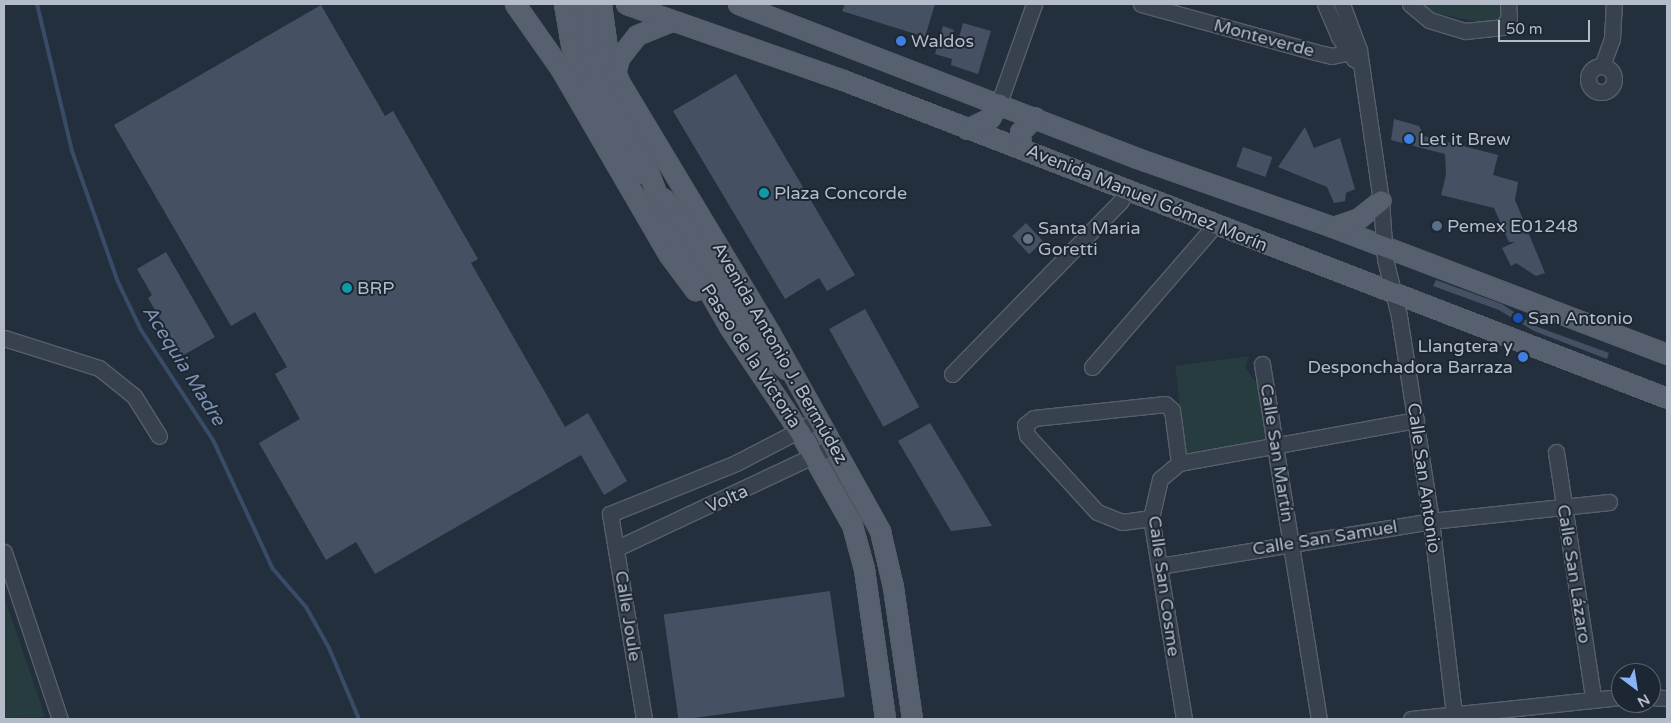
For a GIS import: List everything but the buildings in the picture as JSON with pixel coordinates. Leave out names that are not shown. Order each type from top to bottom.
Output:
[{"type":"main road","points":[[515,4],[560,68],[669,255],[703,301],[730,328]]},
{"type":"main road","points":[[564,4],[571,45],[585,84],[616,138],[680,217],[756,341],[791,372]]},
{"type":"main road","name":"Paseo de la Victoria","points":[[584,4],[592,58],[658,192],[665,216],[730,328],[799,431],[858,539],[885,719]]},
{"type":"main road","name":"Avenida Antonio J. Bermúdez","points":[[601,4],[604,41],[615,74],[834,446],[882,538],[912,719]]},
{"type":"main road","name":"Avenida Manuel Gómez Morín","points":[[626,4],[645,8],[672,21],[762,50],[1021,148],[1214,226],[1667,398]]},
{"type":"main road","name":"Avenida Manuel Gómez Morín","points":[[738,4],[1034,116],[1137,158],[1333,227],[1384,248],[1667,354]]},
{"type":"main road","points":[[615,74],[618,58],[637,35],[672,21]]},
{"type":"main road","points":[[967,129],[990,118],[999,103]]},
{"type":"main road","points":[[1021,148],[1020,132],[1034,116]]},
{"type":"main road","points":[[1333,227],[1359,218],[1381,200]]},
{"type":"street","points":[[999,103],[1034,4]]},
{"type":"street","name":"Monteverde","points":[[1141,4],[1332,56],[1354,51]]},
{"type":"street","points":[[1325,4],[1354,51]]},
{"type":"street","points":[[1342,4],[1354,51]]},
{"type":"street","points":[[1410,4],[1429,20],[1465,31],[1502,27],[1509,18],[1508,4]]},
{"type":"street","points":[[1602,66],[1612,39],[1614,4]]},
{"type":"street","name":"Calle San Antonio","points":[[1354,51],[1360,67],[1381,200],[1384,248],[1416,420],[1431,521],[1454,713]]},
{"type":"street","points":[[952,374],[1120,202],[1127,191]]},
{"type":"street","points":[[1092,367],[1214,226]]},
{"type":"street","points":[[4,338],[99,368],[134,396],[159,436]]},
{"type":"street","name":"Calle San Martín","points":[[1262,364],[1319,719]]},
{"type":"street","points":[[1152,518],[1122,522],[1098,512],[1027,435],[1025,425],[1034,418],[1159,402],[1172,410],[1179,463],[1275,444],[1416,420]]},
{"type":"street","name":"Volta","points":[[610,514],[736,463],[819,420]]},
{"type":"street","name":"Volta","points":[[617,548],[815,458],[834,446]]},
{"type":"street","name":"Calle San Lázaro","points":[[1556,452],[1562,504],[1594,696]]},
{"type":"street","name":"Calle San Cosme","points":[[1179,463],[1155,488],[1152,518],[1184,719]]},
{"type":"street","name":"Calle San Samuel","points":[[1160,566],[1431,521],[1562,504],[1610,502]]},
{"type":"street","name":"Calle Joule","points":[[610,514],[644,719]]},
{"type":"street","points":[[4,552],[60,719]]},
{"type":"street","points":[[1411,719],[1594,696],[1611,696]]},
{"type":"green space","points":[[1421,4],[1504,4],[1501,22],[1488,24],[1434,13]]},
{"type":"green space","points":[[1249,356],[1245,368],[1258,385],[1267,439],[1186,453],[1175,366]]},
{"type":"green space","points":[[4,596],[45,716],[45,717],[4,718]]},
{"type":"waterway","name":"Acequia Madre","points":[[37,4],[72,151],[118,282],[141,330],[213,440],[273,569],[306,607],[329,648],[359,719]]},
{"type":"place","name":"Waldos","points":[[901,41]]},
{"type":"place","name":"Let it Brew","points":[[1409,139]]},
{"type":"place","name":"Plaza Concorde","points":[[764,193]]},
{"type":"place","name":"Pemex E01248","points":[[1437,226]]},
{"type":"place","name":"Santa Maria Goretti","points":[[1028,239]]},
{"type":"place","name":"BRP","points":[[347,288]]},
{"type":"place","name":"San Antonio","points":[[1518,318]]},
{"type":"place","name":"Llangtera y Desponchadora Barraza","points":[[1523,357]]}]
